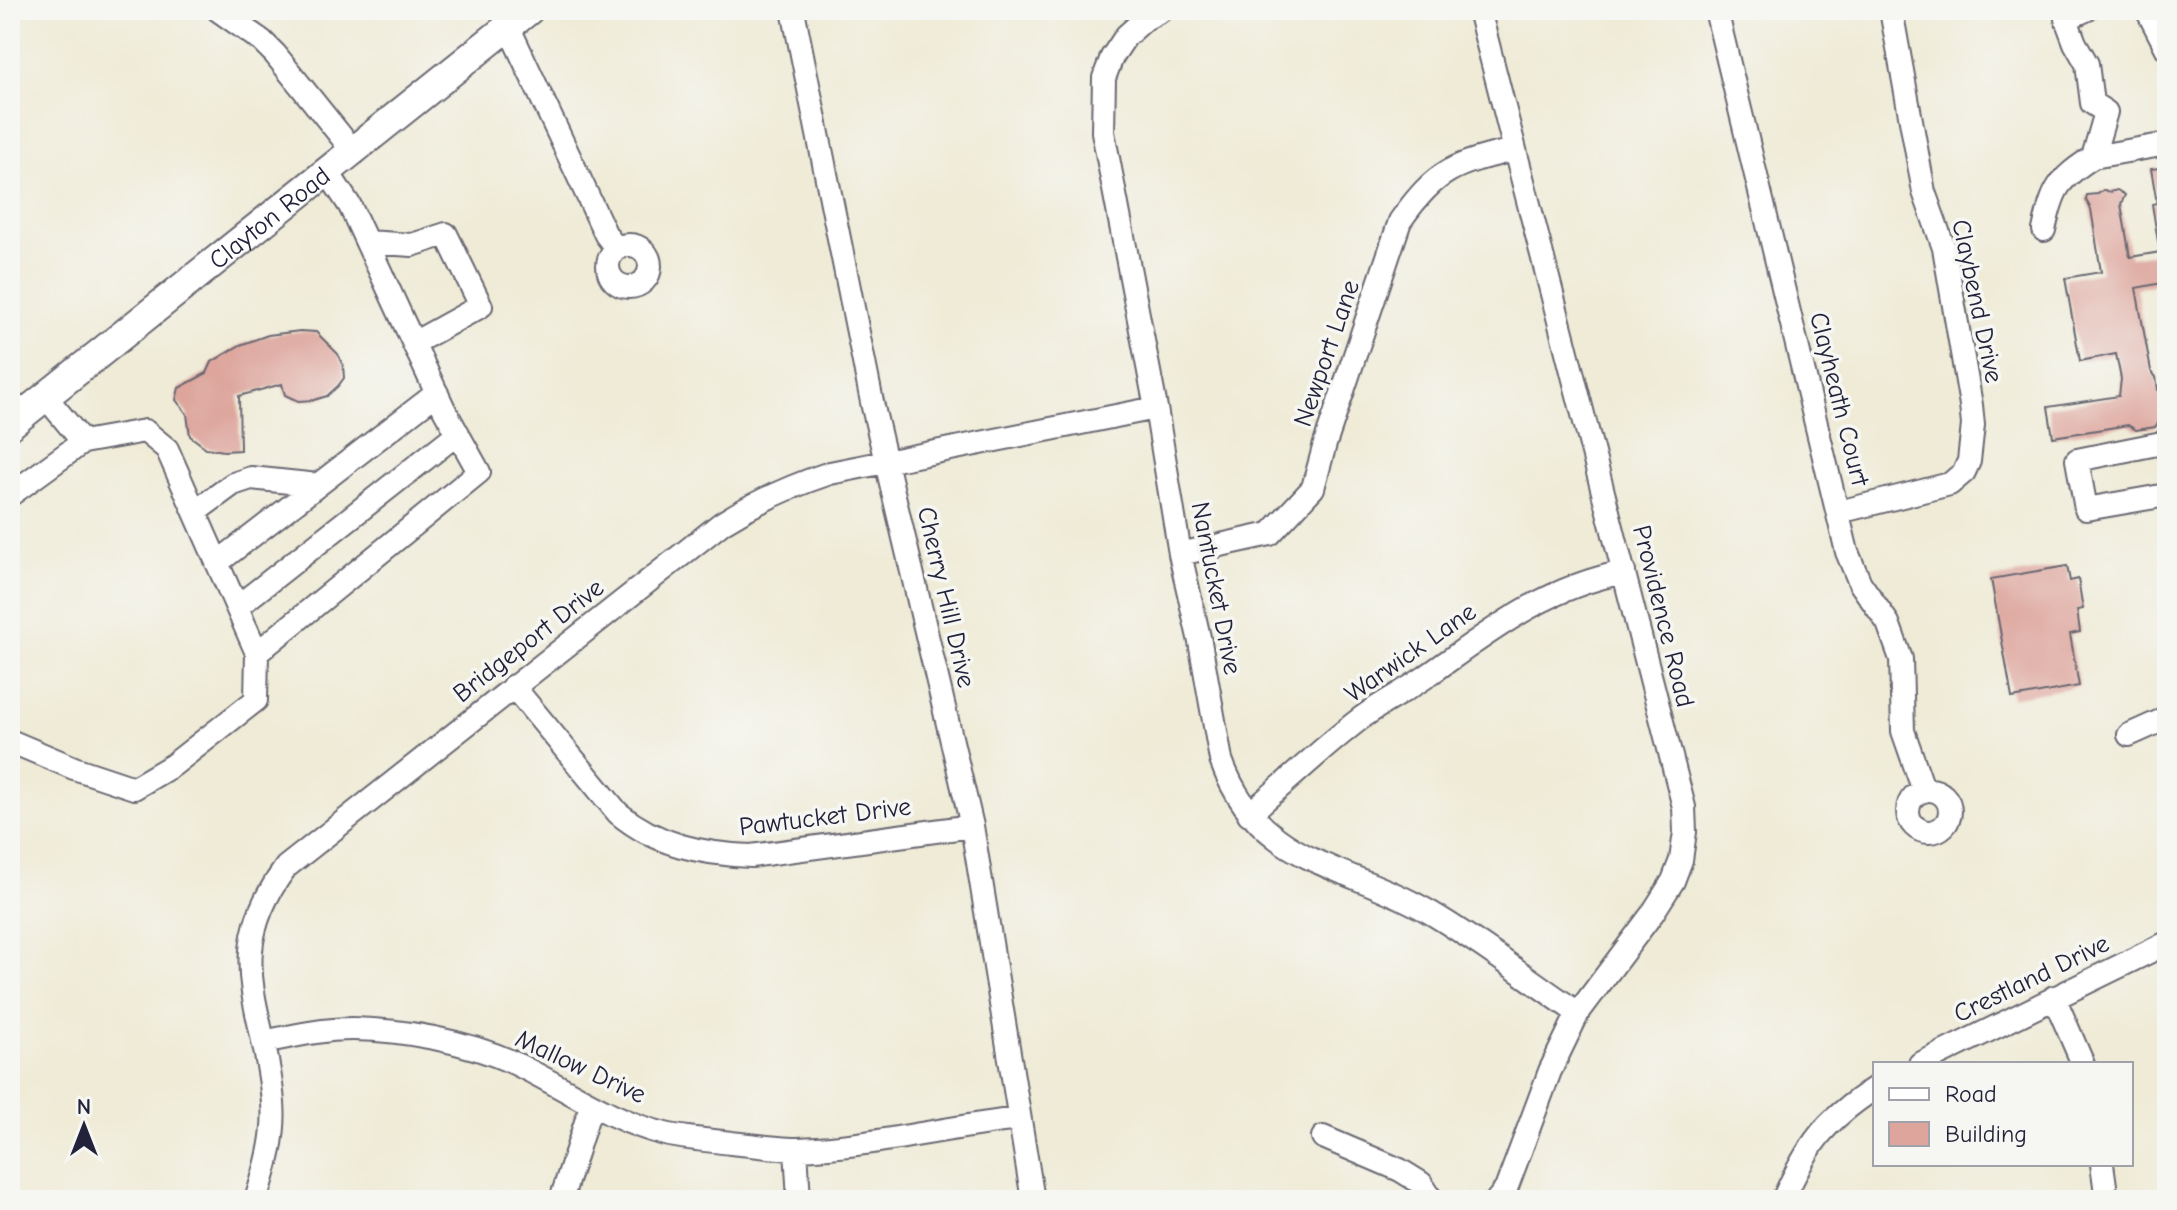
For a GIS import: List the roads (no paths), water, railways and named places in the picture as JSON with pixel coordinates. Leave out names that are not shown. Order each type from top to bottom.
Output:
[{"type":"main road","name":"Clayton Road","points":[[10,425],[518,18]]},
{"type":"street","points":[[218,10],[269,48],[353,151]]},
{"type":"street","name":"Cherry Hill Drive","points":[[793,10],[886,460],[972,826],[1033,1200]]},
{"type":"street","name":"Nantucket Drive","points":[[1162,10],[1145,19],[1126,36],[1104,78],[1103,132],[1156,408],[1180,554],[1200,642],[1221,760],[1227,776],[1249,814],[1287,847],[1383,888],[1434,914],[1578,1013]]},
{"type":"street","name":"Providence Road","points":[[1479,10],[1684,807],[1685,832],[1681,860],[1673,881],[1578,1013],[1550,1071],[1506,1189],[1497,1200]]},
{"type":"street","name":"Clayheath Court","points":[[1716,10],[1852,566],[1888,623],[1901,659],[1903,731],[1924,791]]},
{"type":"street","name":"Claybend Drive","points":[[1839,512],[1950,484],[1964,472],[1972,449],[1971,405],[1944,248],[1924,192],[1891,10]]},
{"type":"street","points":[[2086,10],[2066,19],[2087,64],[2092,103],[2106,112],[2093,157]]},
{"type":"street","points":[[2147,10],[2167,49]]},
{"type":"street","points":[[518,18],[606,235],[617,249]]},
{"type":"street","points":[[2044,230],[2051,195],[2072,170],[2093,157],[2167,144]]},
{"type":"street","name":"Newport Lane","points":[[1180,554],[1270,534],[1313,488],[1400,221],[1417,196],[1439,176],[1461,163],[1514,150]]},
{"type":"street","points":[[257,653],[479,472],[440,401],[350,206],[327,171]]},
{"type":"street","points":[[367,242],[412,245],[446,234],[481,306],[414,343]]},
{"type":"street","points":[[45,396],[83,442]]},
{"type":"street","points":[[217,563],[318,485],[440,401]]},
{"type":"street","name":"Bridgeport Drive","points":[[256,1200],[273,1134],[273,1102],[250,976],[250,949],[263,902],[286,867],[513,686],[722,523],[750,505],[781,490],[830,473],[1156,408]]},
{"type":"street","points":[[10,495],[83,442],[145,431],[167,449],[257,653],[256,700],[173,765],[134,788],[74,768],[10,741]]},
{"type":"street","points":[[237,607],[458,433]]},
{"type":"street","points":[[2167,442],[2077,460],[2086,509],[2167,495]]},
{"type":"street","points":[[195,512],[233,484],[251,478],[318,485]]},
{"type":"street","name":"Warwick Lane","points":[[1249,814],[1362,718],[1512,616],[1556,592],[1589,579],[1624,572]]},
{"type":"street","name":"Pawtucket Drive","points":[[513,686],[618,813],[633,826],[676,845],[723,855],[751,856],[972,826]]},
{"type":"street","points":[[2129,735],[2167,718]]},
{"type":"street","name":"Crestland Drive","points":[[1924,1062],[2167,943]]},
{"type":"street","points":[[2054,997],[2082,1062]]},
{"type":"street","name":"Mallow Drive","points":[[263,1042],[313,1032],[352,1029],[468,1046],[509,1061],[591,1106],[665,1134],[796,1149],[872,1142],[1019,1119]]},
{"type":"street","points":[[1783,1200],[1799,1164],[1820,1132],[1849,1105],[1873,1089]]},
{"type":"street","points":[[561,1200],[591,1106]]},
{"type":"street","points":[[1323,1137],[1400,1170],[1421,1183],[1432,1200]]},
{"type":"street","points":[[796,1149],[799,1200]]},
{"type":"street","points":[[2102,1166],[2107,1200]]}]
